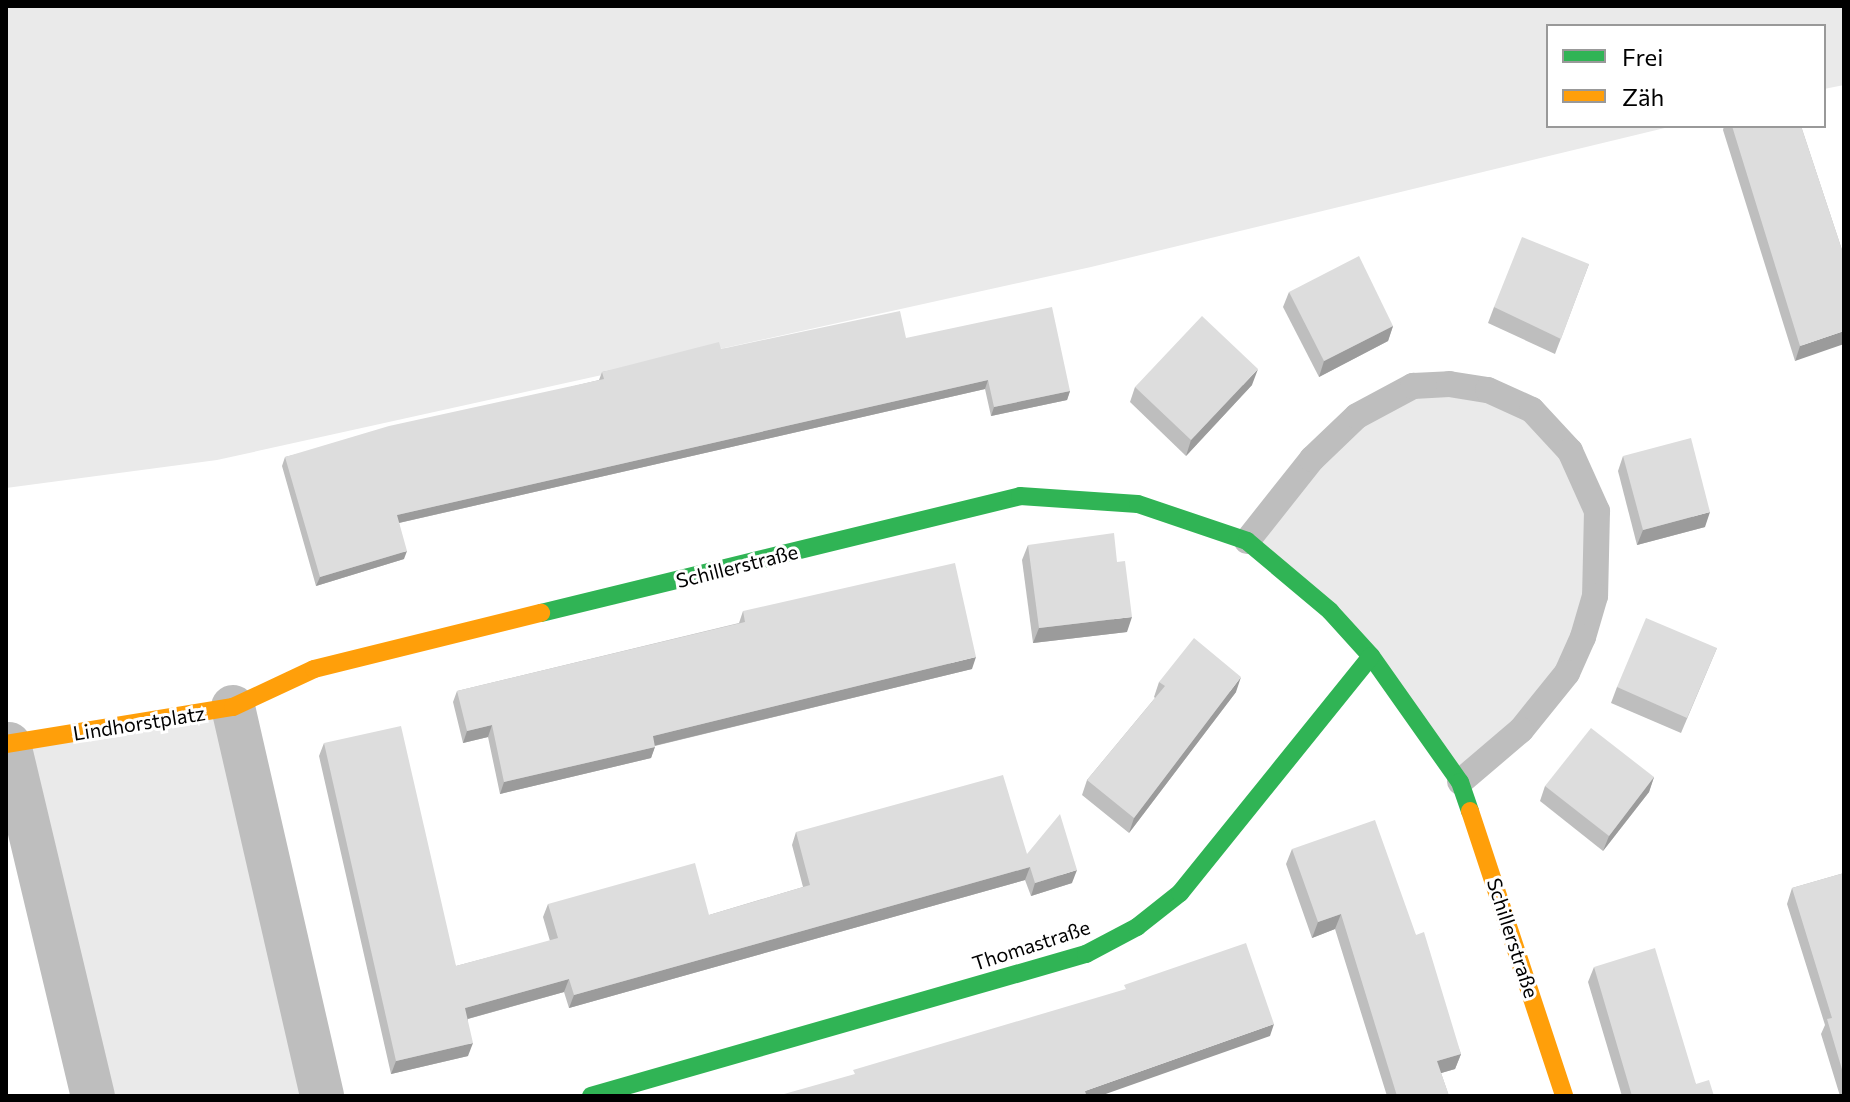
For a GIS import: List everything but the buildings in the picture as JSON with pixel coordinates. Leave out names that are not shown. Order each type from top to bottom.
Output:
[{"type":"street","name":"Schillerstraße","points":[[233,707],[314,669],[1020,496],[1138,504],[1247,541],[1330,611],[1371,656],[1460,782],[1564,1096]]},
{"type":"street","name":"Thomastraße","points":[[591,1096],[1086,954],[1137,927],[1180,893],[1371,656]]},
{"type":"street","name":"Lindhorstplatz","points":[[93,1096],[8,744],[233,707],[322,1096]]},
{"type":"lane","points":[[1247,541],[1312,459],[1357,416],[1413,386],[1449,384],[1488,390],[1532,410],[1570,451],[1597,511],[1595,596],[1583,637],[1567,673],[1521,730],[1460,782]]},
{"type":"shaded area","points":[[6,6],[1844,6],[1844,85],[1826,89],[1826,24],[1546,24],[1546,128],[1665,128],[1091,267],[217,460],[6,488]]},
{"type":"shaded area","points":[[1446,388],[1528,413],[1565,453],[1592,512],[1590,589],[1563,670],[1463,773],[1254,539],[1314,463],[1413,391]]},
{"type":"shaded area","points":[[229,715],[316,1096],[99,1096],[16,748]]},
{"type":"traffic: fast","points":[[541,613],[1020,496],[1138,504],[1247,541],[1330,611],[1371,656],[1460,782],[1470,811]]},
{"type":"traffic: fast","points":[[591,1096],[1086,954],[1137,927],[1180,893],[1371,656]]},
{"type":"traffic: slow","points":[[6,744],[233,707],[314,669],[541,613]]},
{"type":"traffic: slow","points":[[1470,811],[1564,1096]]}]
